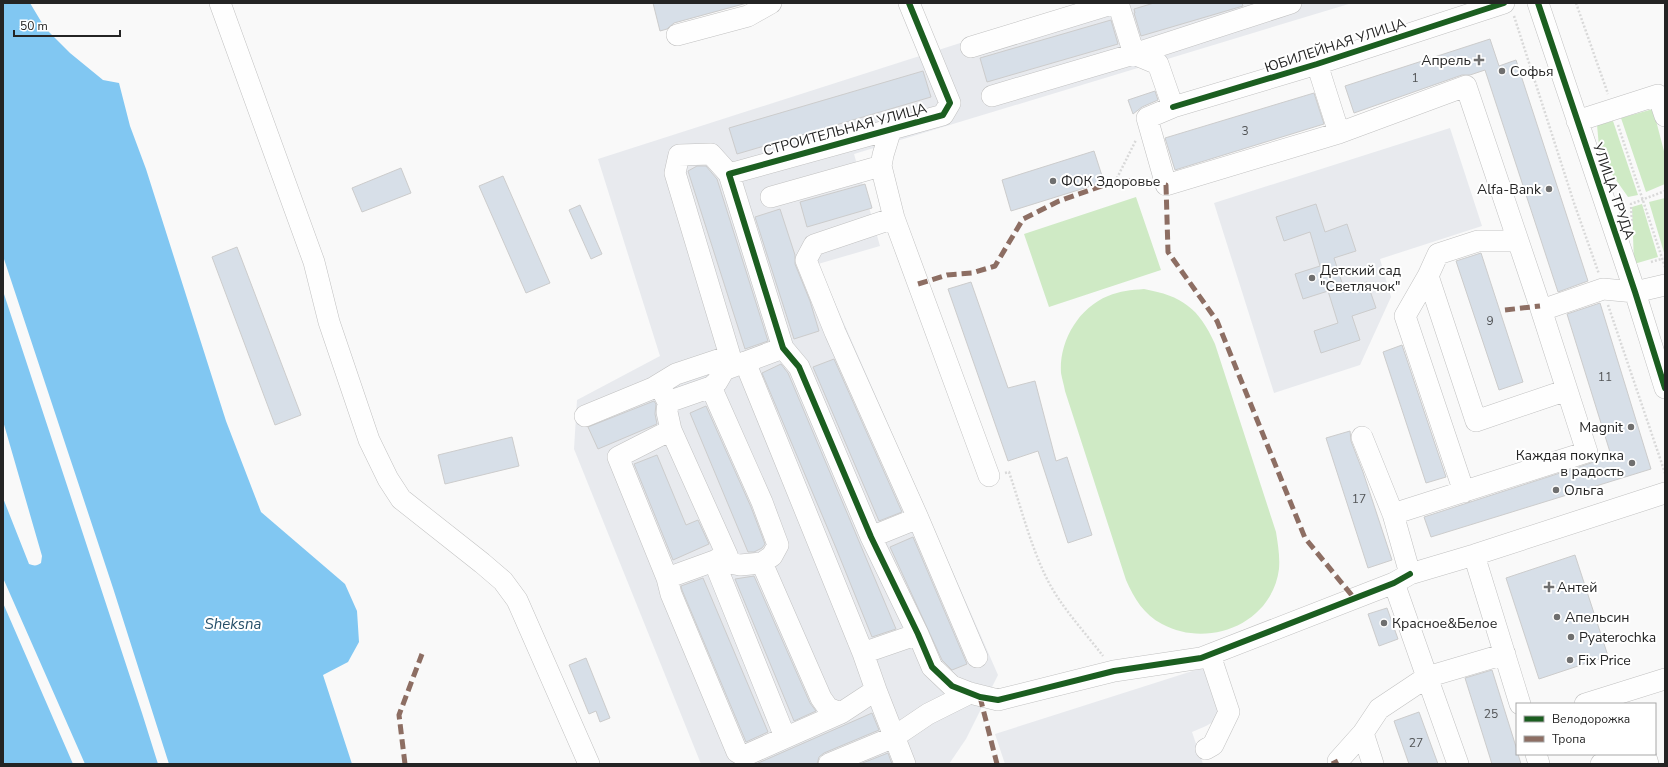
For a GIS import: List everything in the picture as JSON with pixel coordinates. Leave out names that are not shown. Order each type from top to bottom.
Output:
[{"type":"street","points":[[220,3],[314,262],[329,322],[369,440],[388,479],[401,499],[503,581],[517,600],[589,764]]},
{"type":"street","points":[[677,35],[748,16],[771,3]]},
{"type":"street","name":"СТРОИТЕЛЬНАЯ УЛИЦА","points":[[729,174],[943,115],[950,103],[909,3]]},
{"type":"street","points":[[971,46],[1115,3]]},
{"type":"street","points":[[1118,3],[1134,54],[1158,64],[1173,107]]},
{"type":"street","points":[[992,96],[1134,54],[1290,3]]},
{"type":"street","name":"УЛИЦА ТРУДА","points":[[1538,3],[1635,292],[1665,388]]},
{"type":"street","name":"ЮБИЛЕЙНАЯ УЛИЦА","points":[[1147,118],[1173,107],[1508,6]]},
{"type":"street","points":[[1317,64],[1339,133]]},
{"type":"street","points":[[1147,118],[1166,185],[1339,133],[1466,86],[1542,310],[1587,452],[1393,514]]},
{"type":"street","points":[[1577,121],[1662,94],[1665,116]]},
{"type":"street","points":[[891,129],[883,155],[882,166],[894,218],[989,476]]},
{"type":"street","points":[[905,764],[824,554],[733,363],[675,173],[679,155],[711,154],[729,174],[783,348],[799,367],[871,537],[918,634],[932,668],[952,686],[970,693],[998,700],[1114,671],[1201,658],[1402,578],[1665,492]]},
{"type":"street","points":[[770,197],[882,166]]},
{"type":"street","points":[[894,218],[814,245],[806,260],[835,332],[918,518],[977,657]]},
{"type":"street","points":[[1464,492],[1405,316],[1428,276],[1438,254],[1478,241],[1518,241]]},
{"type":"street","points":[[1428,276],[1476,421],[1567,390]]},
{"type":"street","points":[[1542,310],[1603,290],[1635,292],[1665,285]]},
{"type":"street","points":[[783,348],[733,363],[676,374],[664,393],[670,430],[720,558],[785,737]]},
{"type":"street","points":[[585,416],[664,393],[711,387],[733,363]]},
{"type":"street","points":[[667,578],[720,558],[730,563],[740,565],[762,563],[772,556],[778,545],[759,495],[711,387]]},
{"type":"street","points":[[670,430],[618,457],[667,578],[671,594],[737,752],[744,756],[841,713],[876,690]]},
{"type":"street","points":[[1362,437],[1393,514],[1402,578],[1427,677],[1458,764]]},
{"type":"street","points":[[871,537],[918,518]]},
{"type":"street","points":[[1474,555],[1520,703]]},
{"type":"street","points":[[762,563],[821,698],[828,708],[841,713]]},
{"type":"street","points":[[863,653],[918,634]]},
{"type":"street","points":[[1339,764],[1338,761],[1363,733],[1379,709],[1427,677],[1504,654]]},
{"type":"street","points":[[1206,748],[1213,746],[1229,712],[1210,655]]},
{"type":"street","points":[[1588,703],[1665,679]]},
{"type":"street","points":[[829,764],[894,737],[928,714],[970,693]]},
{"type":"street","points":[[1363,733],[1374,764]]},
{"type":"street","points":[[1601,764],[1630,755]]},
{"type":"path","points":[[1576,3],[1644,199],[1661,260],[1665,267]]},
{"type":"path","points":[[1508,6],[1665,473]]},
{"type":"path","points":[[1115,182],[1147,118]]},
{"type":"path","points":[[1644,199],[1665,191]]},
{"type":"path","points":[[1651,262],[1661,260]]},
{"type":"path","points":[[989,476],[1010,472],[1037,556],[1046,578],[1059,598],[1114,671]]},
{"type":"shaded area","points":[[1085,3],[1352,3],[854,154],[880,246],[818,264],[998,675],[966,739],[949,764],[701,764],[574,449],[577,400],[660,356],[598,159]]},
{"type":"shaded area","name":"Детский сад \"Светлячок\"","points":[[1450,128],[1482,226],[1380,259],[1391,297],[1360,365],[1274,393],[1214,203]]},
{"type":"shaded area","points":[[1205,667],[1218,703],[1218,719],[1192,732],[1203,764],[1005,764],[995,734]]},
{"type":"green space","points":[[1653,109],[1665,155],[1665,184],[1646,192],[1621,118]]},
{"type":"green space","points":[[1613,121],[1638,195],[1628,197],[1600,157],[1597,125]]},
{"type":"green space","points":[[1136,197],[1161,270],[1049,307],[1024,234]]},
{"type":"green space","points":[[1665,198],[1665,256],[1649,202]]},
{"type":"green space","points":[[1642,204],[1658,257],[1634,264],[1632,207]]},
{"type":"green space","points":[[1144,289],[1169,295],[1179,300],[1196,313],[1209,332],[1215,344],[1276,532],[1279,550],[1279,569],[1274,588],[1264,604],[1251,617],[1235,626],[1217,632],[1199,634],[1180,631],[1162,624],[1145,611],[1132,593],[1126,580],[1061,375],[1063,350],[1072,327],[1079,317],[1097,301],[1112,294]]},
{"type":"water","name":"Sheksna","points":[[3,3],[30,3],[45,28],[70,53],[103,80],[119,83],[130,126],[146,169],[226,421],[261,512],[345,584],[357,611],[359,642],[348,662],[323,675],[352,764],[169,764],[113,588],[3,256]]},
{"type":"water","points":[[3,291],[158,764],[85,764],[3,578],[3,498],[29,564],[40,564],[42,556],[3,421]]},
{"type":"water","points":[[3,603],[73,764],[3,764]]},
{"type":"building","points":[[653,3],[747,3],[674,23],[667,29],[660,31]]},
{"type":"building","points":[[1154,3],[1242,3],[1243,6],[1141,36],[1134,9]]},
{"type":"building","points":[[1111,20],[1118,44],[987,82],[980,58]]},
{"type":"building","points":[[1490,39],[1499,66],[1516,60],[1588,281],[1558,292],[1485,70],[1470,75],[1462,75],[1354,113],[1345,86]]},
{"type":"building","points":[[923,71],[931,97],[737,154],[729,128]]},
{"type":"building","points":[[1155,91],[1158,100],[1142,107],[1133,114],[1128,100]]},
{"type":"building","points":[[1314,93],[1324,124],[1175,170],[1165,138]]},
{"type":"building","name":"ФОК Здоровье","points":[[1094,151],[1104,182],[1011,211],[1002,180]]},
{"type":"building","points":[[697,166],[706,166],[717,179],[768,341],[745,349],[688,171]]},
{"type":"building","points":[[401,168],[411,193],[362,212],[352,188]]},
{"type":"building","points":[[503,176],[550,283],[526,293],[479,186]]},
{"type":"building","points":[[865,184],[872,208],[807,227],[800,202]]},
{"type":"building","points":[[1316,204],[1325,232],[1347,224],[1356,251],[1334,258],[1344,289],[1367,282],[1376,308],[1352,316],[1360,340],[1321,353],[1314,331],[1338,323],[1328,291],[1303,299],[1295,274],[1320,266],[1310,232],[1284,241],[1276,217]]},
{"type":"building","points":[[580,205],[602,254],[591,259],[569,210]]},
{"type":"building","points":[[780,209],[795,255],[795,264],[810,301],[819,331],[794,339],[755,217]]},
{"type":"building","points":[[237,247],[301,415],[275,425],[212,257]]},
{"type":"building","points":[[1481,253],[1523,382],[1499,390],[1456,261]]},
{"type":"building","points":[[971,282],[1008,388],[1035,381],[1056,461],[1067,457],[1092,535],[1068,543],[1038,451],[1008,461],[948,289]]},
{"type":"building","points":[[1600,303],[1651,469],[1431,537],[1424,517],[1591,463],[1596,460],[1598,456],[1610,452],[1567,314]]},
{"type":"building","points":[[1402,345],[1446,477],[1426,483],[1383,352]]},
{"type":"building","points":[[834,359],[902,512],[879,521],[813,367]]},
{"type":"building","points":[[781,364],[788,373],[896,629],[872,637],[762,373]]},
{"type":"building","points":[[654,401],[656,404],[655,414],[657,424],[598,449],[588,427]]},
{"type":"building","points":[[706,406],[751,507],[765,544],[762,548],[754,552],[748,552],[690,413]]},
{"type":"building","points":[[1350,431],[1351,441],[1363,472],[1392,560],[1368,568],[1326,438]]},
{"type":"building","points":[[512,437],[519,466],[445,484],[438,455]]},
{"type":"building","points":[[657,455],[686,525],[698,520],[709,544],[673,560],[634,464]]},
{"type":"building","points":[[913,537],[967,664],[952,670],[942,660],[890,547]]},
{"type":"building","name":"Апельсин","points":[[1575,555],[1608,656],[1539,679],[1506,578]]},
{"type":"building","points":[[754,576],[810,703],[816,711],[794,721],[735,579]]},
{"type":"building","points":[[703,578],[768,732],[746,742],[682,590],[681,586]]},
{"type":"building","points":[[1387,608],[1398,639],[1379,646],[1368,614]]},
{"type":"building","points":[[586,658],[610,718],[600,722],[596,711],[589,714],[569,665]]},
{"type":"building","points":[[1492,670],[1516,747],[1516,755],[1518,755],[1521,764],[1492,764],[1465,678]]},
{"type":"building","points":[[1419,712],[1438,764],[1409,764],[1394,721]]},
{"type":"building","points":[[872,713],[879,730],[824,753],[819,757],[817,764],[756,764]]},
{"type":"building","points":[[888,753],[892,764],[860,764]]},
{"type":"marked path","points":[[918,284],[947,275],[972,273],[995,266],[1023,219],[1059,201],[1119,180],[1150,182],[1166,185],[1168,252],[1217,321],[1305,538],[1354,598]]},
{"type":"marked path","points":[[1505,310],[1540,306]]},
{"type":"marked path","points":[[405,764],[399,715],[422,654]]},
{"type":"marked path","points":[[980,697],[997,764]]},
{"type":"marked path","points":[[1332,764],[1338,761]]},
{"type":"cycle path","points":[[909,3],[950,103],[943,115],[729,174],[783,348],[799,367],[871,537],[918,634],[932,667],[952,686],[980,697],[998,700],[1114,671],[1201,658],[1394,583],[1410,574]]},
{"type":"cycle path","points":[[1173,107],[1317,64],[1504,3]]},
{"type":"cycle path","points":[[1538,3],[1635,292],[1665,388]]},
{"type":"place","name":"Апрель","points":[[1479,60]]},
{"type":"place","name":"Софья","points":[[1502,71]]},
{"type":"place","name":"ФОК Здоровье","points":[[1053,181]]},
{"type":"place","name":"Alfa-Bank","points":[[1549,189]]},
{"type":"place","name":"Детский сад \"Светлячок\"","points":[[1312,278]]},
{"type":"place","name":"Magnit","points":[[1631,427]]},
{"type":"place","name":"Каждая покупка в радость","points":[[1632,463]]},
{"type":"place","name":"Ольга","points":[[1556,490]]},
{"type":"place","name":"Антей","points":[[1549,587]]},
{"type":"place","name":"Апельсин","points":[[1557,617]]},
{"type":"place","name":"Красное&Белое","points":[[1384,623]]},
{"type":"place","name":"Pyaterochka","points":[[1571,637]]},
{"type":"place","name":"Fix Price","points":[[1570,660]]}]
